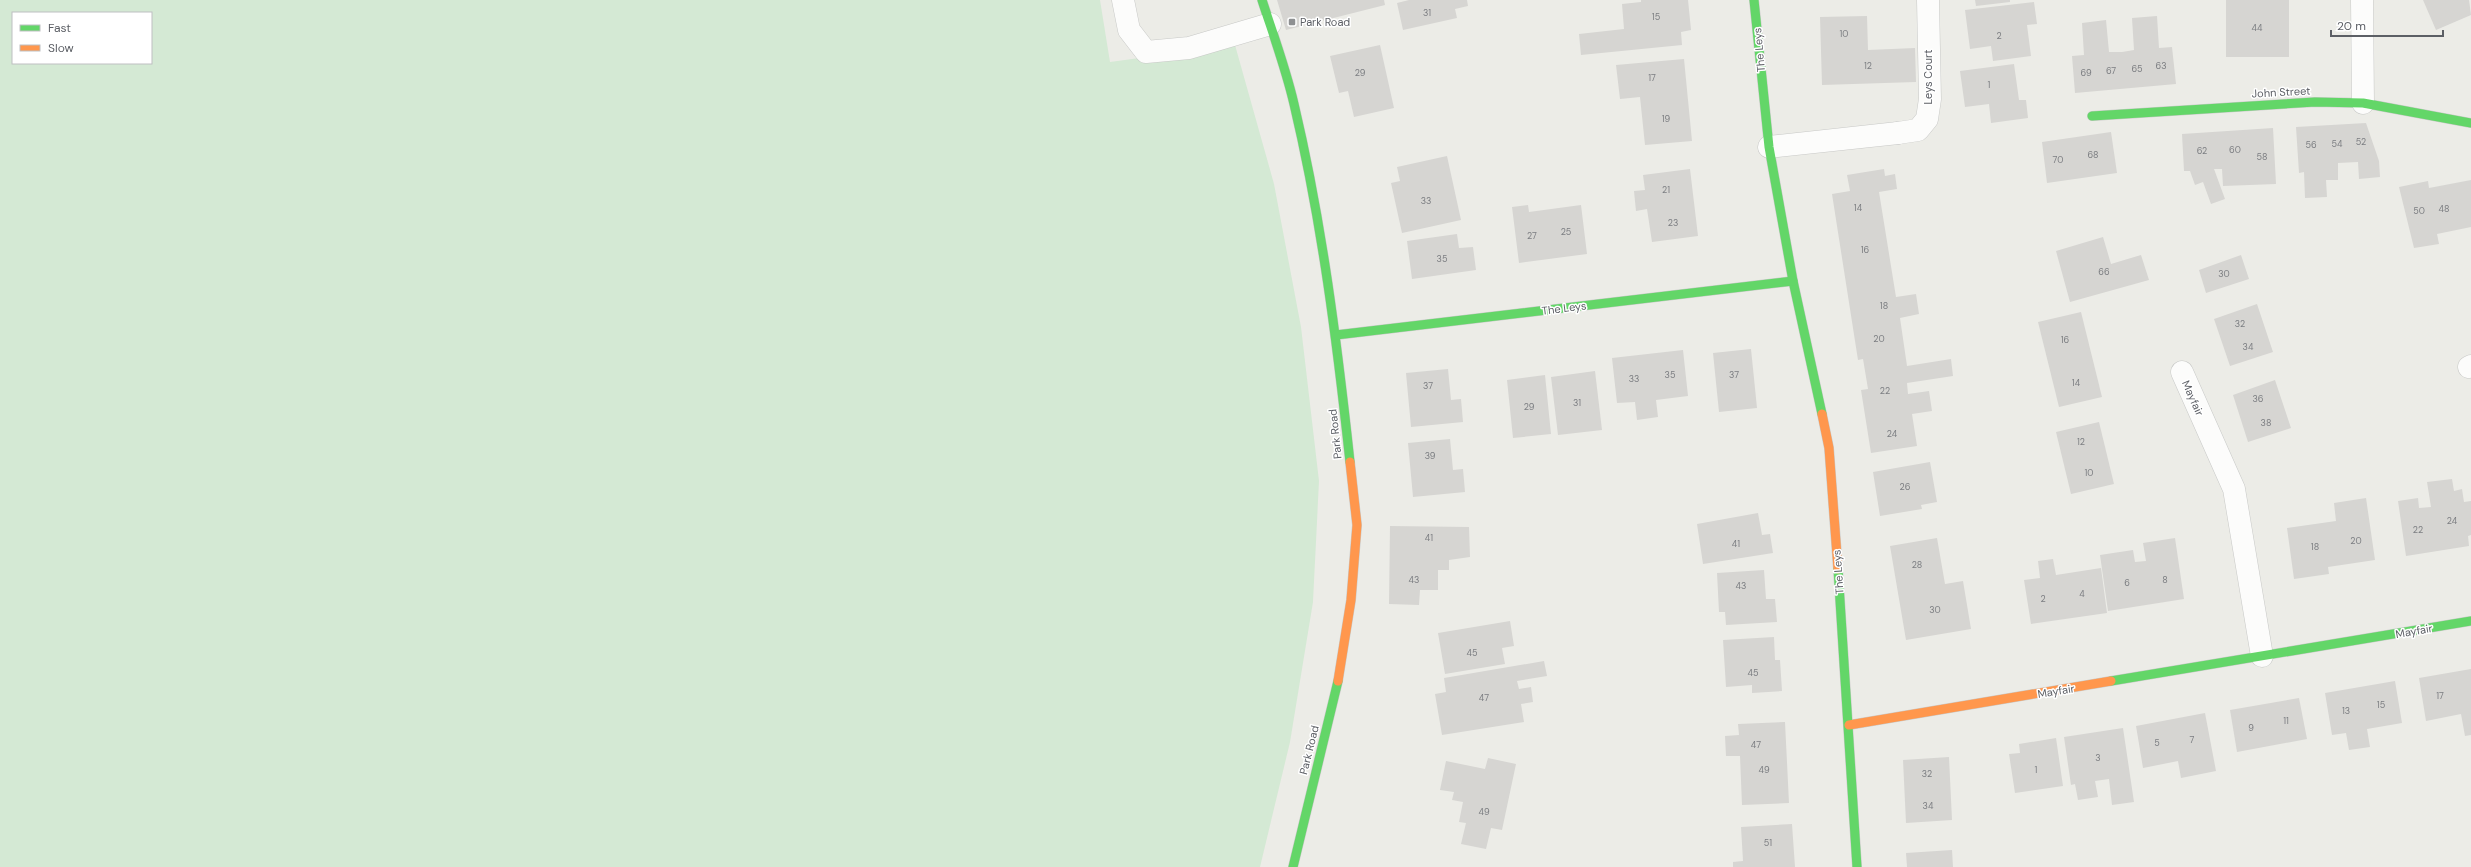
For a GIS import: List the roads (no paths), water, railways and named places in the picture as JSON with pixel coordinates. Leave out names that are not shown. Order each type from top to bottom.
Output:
[{"type":"street","points":[[1123,0],[1129,30],[1146,52],[1189,48],[1270,24]]},
{"type":"street","name":"Park Road","points":[[1262,0],[1294,103],[1318,221],[1336,335],[1357,525],[1352,592],[1338,680],[1293,867]]},
{"type":"street","name":"The Leys","points":[[1754,0],[1769,147],[1793,281],[1829,448],[1849,725],[1857,867]]},
{"type":"street","name":"Leys Court","points":[[1769,147],[1918,130],[1927,118],[1930,99],[1928,0]]},
{"type":"street","points":[[2362,0],[2363,103]]},
{"type":"street","name":"John Street","points":[[2092,116],[2315,102],[2363,103],[2471,123]]},
{"type":"street","name":"The Leys","points":[[1336,335],[1793,281]]},
{"type":"street","name":"Mayfair","points":[[2182,372],[2234,489],[2262,656]]},
{"type":"street","name":"Mayfair","points":[[1849,725],[2471,621]]},
{"type":"place","name":"Park Road","points":[[1292,22]]}]
